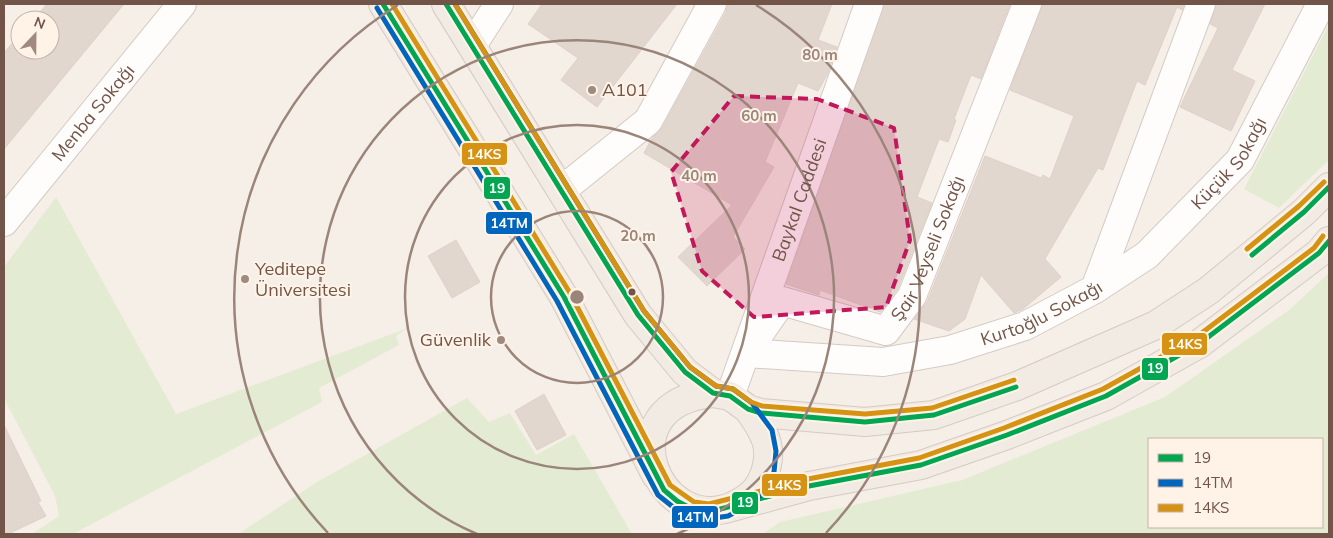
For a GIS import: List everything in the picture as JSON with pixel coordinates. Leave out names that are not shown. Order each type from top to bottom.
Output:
[{"type":"main road","points":[[361,4],[401,35]]},
{"type":"main road","points":[[383,4],[564,296],[664,490],[676,501],[692,509],[708,512],[726,509],[809,486],[921,465],[1007,435],[1106,396],[1199,344],[1319,253],[1329,241]]},
{"type":"main road","points":[[446,4],[473,44],[638,316],[685,372],[730,400],[761,413],[865,422],[934,414],[1017,386],[1156,325],[1208,291],[1304,212],[1329,187]]},
{"type":"main road","points":[[656,475],[650,456],[651,440],[657,424],[667,411],[696,395],[730,400],[765,433],[769,451],[766,470],[758,488],[748,498],[726,509]]},
{"type":"street","name":"Menba Sokağı","points":[[4,222],[182,4]]},
{"type":"street","points":[[473,44],[499,4]]},
{"type":"street","points":[[562,190],[648,121],[712,4]]},
{"type":"street","name":"Baykal Caddesi","points":[[730,400],[869,4]]},
{"type":"street","name":"Şair Veyseli Sokağı","points":[[746,353],[782,301],[886,331],[912,296],[1027,4]]},
{"type":"street","name":"Kurtoğlu Sokağı","points":[[746,353],[883,362],[950,350],[1025,326],[1095,289],[1201,4]]},
{"type":"street","name":"Küçük Sokağı","points":[[1095,289],[1147,255],[1240,160],[1321,4]]},
{"type":"highlighted area","points":[[734,96],[817,99],[894,128],[910,240],[886,307],[754,317],[702,271],[671,172]]},
{"type":"green space","points":[[1329,24],[1329,160],[1279,208],[1244,189]]},
{"type":"green space","points":[[56,197],[176,414],[408,328],[396,336],[399,345],[319,388],[322,402],[73,534],[32,534],[59,516],[55,496],[4,398],[4,267]]},
{"type":"green space","points":[[1329,273],[1329,534],[762,534],[780,522],[962,480],[1165,397],[1289,310]]},
{"type":"green space","points":[[467,398],[489,422],[510,413],[536,455],[574,434],[632,534],[238,534],[317,482]]},
{"type":"building","points":[[47,4],[124,4],[4,149],[4,53],[10,46],[10,60],[60,60],[60,10],[42,10]]},
{"type":"building","points":[[542,4],[677,4],[597,107],[561,80],[578,58],[528,24]]},
{"type":"building","points":[[728,4],[832,4],[818,40],[837,47],[827,75],[818,91],[798,83],[765,162],[774,167],[733,237],[745,249],[707,286],[678,257],[732,205],[644,153],[652,138],[662,128],[726,12]]},
{"type":"building","points":[[884,4],[1010,4],[981,79],[971,75],[954,119],[956,120],[948,142],[939,139],[917,197],[932,203],[898,288],[880,312],[820,290],[819,295],[786,284]]},
{"type":"building","points":[[1042,4],[1184,4],[1182,10],[1177,7],[1145,85],[1137,81],[1103,170],[1098,168],[1045,259],[1061,277],[1023,309],[1014,313],[981,275],[965,319],[949,331],[914,319],[927,302],[985,156],[1041,178],[1043,175],[1050,179],[1074,116],[1010,90]]},
{"type":"building","points":[[1216,4],[1265,4],[1232,70],[1255,81],[1231,131],[1180,107],[1218,28],[1210,24]]},
{"type":"building","points":[[456,240],[480,282],[452,298],[428,256]]},
{"type":"building","points":[[544,394],[566,435],[537,450],[515,411]]},
{"type":"building","points":[[4,425],[41,501],[38,502],[46,516],[8,534],[4,534]]},
{"type":"transit line","name":"19","points":[[383,4],[564,297],[664,490],[677,501],[692,509],[709,512],[809,486],[921,465],[1007,435],[1106,396],[1199,344],[1319,253],[1329,241]]},
{"type":"transit line","name":"14KS","points":[[392,4],[570,293],[670,485],[694,502],[709,504],[808,479],[919,458],[1004,428],[1103,389],[1195,338],[1314,248],[1323,236]]},
{"type":"transit line","name":"19","points":[[446,4],[638,315],[685,372],[713,393],[730,396],[748,409],[761,413],[865,422],[934,415],[1016,387]]},
{"type":"transit line","name":"14TM","points":[[377,8],[557,301],[658,495],[688,516],[708,519],[728,516],[752,504],[764,491],[774,472],[776,451],[772,430],[752,403],[733,389],[716,386],[690,367],[644,311],[455,4]]},
{"type":"transit line","name":"14KS","points":[[455,4],[644,311],[690,367],[716,386],[733,389],[751,402],[762,406],[865,414],[932,408],[1014,380]]},
{"type":"transit line","name":"14KS","points":[[1247,249],[1299,206],[1324,182]]},
{"type":"transit line","name":"19","points":[[1252,255],[1304,212],[1329,187]]},
{"type":"place","name":"A101","points":[[592,90]]},
{"type":"place","name":"Yeditepe Üniversitesi","points":[[245,279]]},
{"type":"place","name":"Güvenlik","points":[[501,340]]}]
